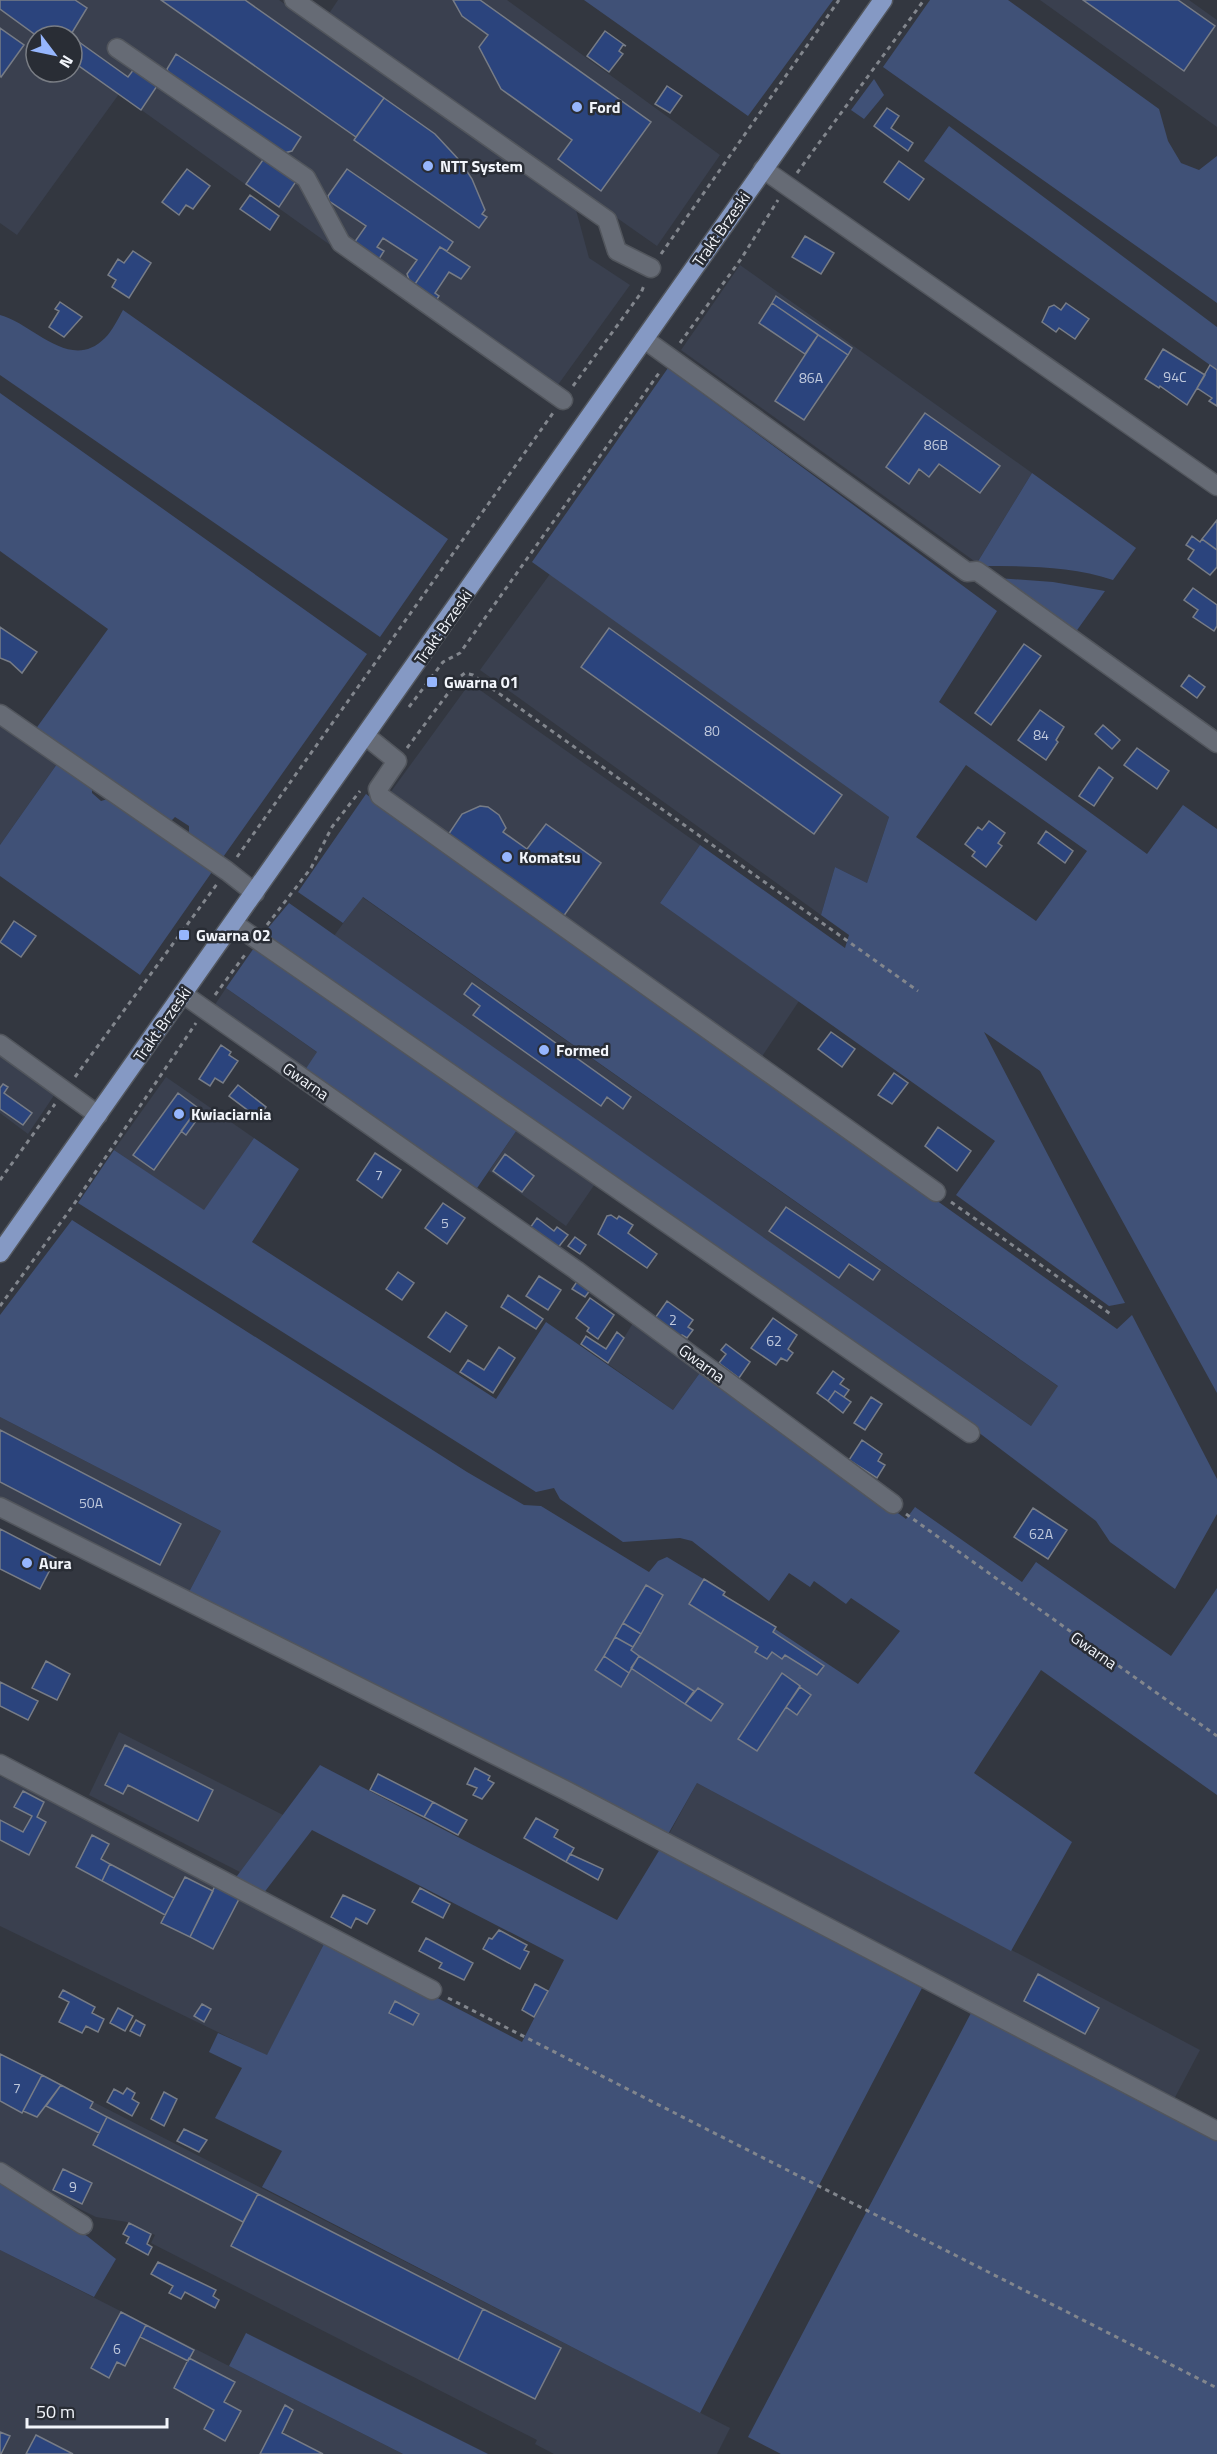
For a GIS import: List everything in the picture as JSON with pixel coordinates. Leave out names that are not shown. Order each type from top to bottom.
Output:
[{"type":"main road","name":"Trakt Brzeski","points":[[0,1253],[883,0]]},
{"type":"street","points":[[294,0],[607,220],[617,251],[651,268]]},
{"type":"street","points":[[117,48],[306,178],[341,243],[562,400]]},
{"type":"street","points":[[764,169],[789,184],[1217,486]]},
{"type":"street","points":[[644,339],[967,572],[977,571],[1217,743]]},
{"type":"street","points":[[0,714],[227,871],[255,893]]},
{"type":"street","points":[[366,736],[397,761],[378,789],[380,796],[936,1192]]},
{"type":"street","points":[[233,923],[970,1433]]},
{"type":"street","name":"Gwarna","points":[[183,994],[576,1270],[893,1504]]},
{"type":"street","points":[[0,1044],[98,1115]]},
{"type":"street","points":[[0,1507],[567,1791],[1217,2131]]},
{"type":"street","points":[[0,1764],[432,1990]]},
{"type":"street","points":[[0,2172],[83,2225]]},
{"type":"path","points":[[0,1180],[227,871],[562,400],[641,293],[651,268],[839,0]]},
{"type":"path","points":[[409,707],[443,662],[460,653],[741,259],[789,184],[924,0]]},
{"type":"path","points":[[397,761],[461,676],[465,673],[473,675],[918,990]]},
{"type":"path","points":[[0,1306],[72,1207],[204,1010],[311,868],[332,827],[367,782]]},
{"type":"path","points":[[936,1192],[1112,1315]]},
{"type":"path","name":"Gwarna","points":[[893,1504],[1217,1736]]},
{"type":"path","points":[[432,1990],[1217,2388]]},
{"type":"shaded area","points":[[0,0],[279,0],[576,210],[589,258],[630,285],[547,400],[119,94],[17,235],[0,223]]},
{"type":"shaded area","points":[[338,0],[507,0],[720,155],[657,246],[328,15]]},
{"type":"shaded area","points":[[584,0],[833,0],[748,116]]},
{"type":"shaded area","points":[[930,0],[1008,0],[1159,109],[1168,141],[1181,163],[1199,170],[1217,156],[1217,303],[883,67]]},
{"type":"shaded area","points":[[1040,0],[1189,0],[1217,20],[1217,127]]},
{"type":"shaded area","points":[[874,79],[884,95],[864,119],[851,110]]},
{"type":"shaded area","points":[[949,126],[1217,327],[1217,370],[924,161]]},
{"type":"shaded area","points":[[740,265],[1032,473],[977,563],[681,350]]},
{"type":"shaded area","points":[[123,310],[448,539],[380,637],[0,375],[0,315],[52,343],[79,350],[92,347],[105,338]]},
{"type":"shaded area","points":[[668,368],[997,611],[939,702],[1147,854],[1183,805],[1217,829],[1217,1393],[1040,1071],[984,1032],[1125,1303],[1109,1306],[956,1195],[995,1141],[660,903],[700,845],[845,948],[849,935],[821,915],[835,867],[867,883],[889,817],[532,562]],"holes":[[[966,765],[1087,851],[1036,921],[916,837]]]},
{"type":"shaded area","points":[[0,393],[367,654],[221,860],[189,837],[189,826],[175,817],[169,823],[35,730],[108,629],[0,551]]},
{"type":"shaded area","points":[[1032,473],[1136,548],[1113,580],[1064,569],[981,566],[977,563]]},
{"type":"shaded area","points":[[550,574],[889,817],[867,883],[835,867],[821,915],[480,670]]},
{"type":"shaded area","points":[[997,578],[1053,582],[1105,591],[1075,633]]},
{"type":"shaded area","points":[[470,683],[700,845],[660,903],[799,1001],[761,1058],[390,793]]},
{"type":"shaded area","points":[[0,722],[57,764],[0,845]]},
{"type":"shaded area","points":[[57,764],[92,783],[92,793],[101,801],[111,798],[214,869],[140,975],[0,876],[0,845]]},
{"type":"shaded area","points":[[366,794],[1117,1329],[1132,1315],[1217,1479],[1217,1514],[1175,1589],[1110,1542],[1096,1521],[978,1432],[263,934],[289,903],[1031,1426],[1058,1386],[363,897],[343,923],[298,892]]},
{"type":"shaded area","points":[[362,897],[1059,1387],[1031,1426],[334,936]]},
{"type":"shaded area","points":[[256,945],[519,1127],[473,1194],[303,1073],[317,1052],[226,988]]},
{"type":"shaded area","points":[[226,988],[318,1053],[303,1073],[212,1009]]},
{"type":"shaded area","points":[[0,1049],[57,1091],[28,1134],[0,1113]]},
{"type":"shaded area","points":[[166,1077],[254,1138],[204,1211],[114,1150]]},
{"type":"shaded area","points":[[519,1127],[597,1181],[566,1226],[489,1171]]},
{"type":"shaded area","points":[[254,1138],[299,1169],[252,1242],[496,1399],[546,1322],[673,1410],[702,1370],[906,1519],[915,1507],[1022,1582],[1036,1562],[1171,1656],[1217,1588],[1217,1795],[1041,1670],[974,1773],[1072,1842],[1011,1951],[697,1783],[667,1836],[189,1592],[221,1531],[0,1417],[0,1315],[72,1220],[467,1472],[524,1505],[541,1506],[649,1572],[658,1561],[667,1557],[725,1592],[724,1595],[858,1684],[900,1631],[851,1598],[846,1604],[814,1581],[810,1587],[789,1573],[769,1601],[692,1541],[680,1538],[623,1542],[560,1499],[554,1488],[536,1492],[78,1203],[114,1150],[204,1210]]},
{"type":"shaded area","points":[[633,1323],[702,1370],[673,1410],[608,1364]]},
{"type":"shaded area","points":[[0,1417],[221,1531],[189,1592],[0,1499]]},
{"type":"shaded area","points":[[119,1732],[283,1815],[240,1872],[89,1795]]},
{"type":"shaded area","points":[[320,1765],[617,1920],[660,1849],[922,1988],[700,2413],[262,2187],[282,2151],[215,2118],[242,2068],[209,2052],[218,2033],[267,2055],[326,1940],[522,2042],[564,1960],[312,1830],[263,1894],[234,1880]]},
{"type":"shaded area","points":[[0,1776],[326,1940],[267,2056],[0,1926]]},
{"type":"shaded area","points":[[697,1783],[1200,2050],[1173,2101],[668,1836]]},
{"type":"shaded area","points":[[971,2013],[1217,2141],[1217,2454],[781,2454],[748,2437]]},
{"type":"shaded area","points":[[0,2054],[730,2428],[717,2454],[554,2454],[535,2444],[537,2440],[151,2243],[155,2235],[127,2222],[96,2217],[0,2169]]},
{"type":"shaded area","points":[[0,2181],[87,2236],[116,2259],[94,2297],[0,2250]]},
{"type":"shaded area","points":[[0,2250],[229,2366],[403,2454],[0,2454]]},
{"type":"shaded area","points":[[246,2333],[488,2454],[403,2454],[229,2366]]},
{"type":"building","points":[[0,0],[75,0],[87,8],[77,24],[24,24],[24,27],[0,9]]},
{"type":"building","points":[[161,0],[245,0],[384,98],[356,137]]},
{"type":"building","name":"Ford","points":[[453,0],[480,0],[651,122],[601,191],[558,159],[572,140],[501,89],[479,47],[488,35],[462,16]]},
{"type":"building","points":[[1083,0],[1178,0],[1215,26],[1184,71]]},
{"type":"building","points":[[0,28],[24,45],[0,76]]},
{"type":"building","points":[[605,31],[626,46],[623,45],[619,51],[623,54],[609,72],[587,56]]},
{"type":"building","points":[[84,46],[128,77],[134,69],[157,86],[141,110],[84,70]]},
{"type":"building","points":[[176,54],[301,137],[292,151],[284,153],[171,81],[167,69]]},
{"type":"building","points":[[667,86],[682,96],[670,113],[655,104]]},
{"type":"building","name":"NTT System","points":[[384,98],[435,134],[461,162],[472,179],[485,210],[482,214],[487,217],[479,228],[354,140]]},
{"type":"building","points":[[887,108],[899,116],[891,128],[913,143],[908,151],[874,126]]},
{"type":"building","points":[[265,157],[297,180],[279,207],[246,184]]},
{"type":"building","points":[[899,161],[924,179],[909,200],[884,182]]},
{"type":"building","points":[[187,169],[210,186],[193,209],[186,205],[179,215],[162,202]]},
{"type":"building","points":[[347,169],[453,242],[447,251],[440,247],[415,284],[409,280],[407,274],[417,260],[383,238],[377,247],[384,251],[379,259],[354,243],[366,226],[329,201],[328,196]]},
{"type":"building","points":[[250,195],[279,216],[270,230],[240,209]]},
{"type":"building","points":[[805,236],[834,253],[821,274],[792,257]]},
{"type":"building","points":[[440,247],[470,267],[461,279],[449,272],[435,293],[439,296],[435,302],[415,284]]},
{"type":"building","points":[[133,251],[151,263],[129,298],[112,287],[116,280],[108,275],[118,259],[124,263]]},
{"type":"building","points":[[776,296],[852,348],[848,355],[772,303]]},
{"type":"building","points":[[60,302],[82,317],[64,337],[49,327],[59,311],[55,309]]},
{"type":"building","points":[[772,303],[818,335],[805,354],[759,323]]},
{"type":"building","points":[[1066,303],[1089,319],[1075,339],[1059,328],[1056,332],[1042,322],[1049,307],[1054,305],[1061,310]]},
{"type":"building","points":[[818,335],[848,355],[804,420],[775,401]]},
{"type":"building","points":[[1163,349],[1205,375],[1187,405],[1160,386],[1159,388],[1145,379]]},
{"type":"building","points":[[1210,365],[1217,370],[1217,406],[1209,401],[1212,398],[1197,388]]},
{"type":"building","points":[[925,413],[1000,466],[980,493],[939,464],[929,477],[919,469],[909,484],[886,467]]},
{"type":"building","points":[[1217,520],[1217,550],[1202,539]]},
{"type":"building","points":[[1192,536],[1200,542],[1202,539],[1217,550],[1217,567],[1210,575],[1188,559],[1194,550],[1186,545]]},
{"type":"building","points":[[1193,588],[1217,605],[1217,626],[1214,631],[1193,617],[1198,610],[1184,600]]},
{"type":"building","points":[[0,627],[37,652],[22,673],[10,662],[0,658]]},
{"type":"building","points":[[609,628],[842,795],[814,834],[581,667]]},
{"type":"building","points":[[1024,644],[1041,656],[991,725],[975,713]]},
{"type":"building","points":[[1189,675],[1205,687],[1197,698],[1181,686]]},
{"type":"building","points":[[1040,710],[1064,727],[1056,740],[1058,742],[1046,760],[1018,740]]},
{"type":"building","points":[[1103,725],[1120,740],[1112,749],[1095,734]]},
{"type":"building","points":[[1137,748],[1169,771],[1157,789],[1124,765]]},
{"type":"building","points":[[1099,767],[1113,778],[1094,806],[1079,796]]},
{"type":"building","points":[[480,806],[488,807],[499,815],[506,828],[503,832],[527,849],[546,824],[601,863],[563,917],[448,835],[462,814]]},
{"type":"building","points":[[989,821],[1005,833],[998,843],[1002,846],[986,867],[972,856],[975,852],[965,844],[978,827],[982,830]]},
{"type":"building","points":[[1046,831],[1073,851],[1065,863],[1038,843]]},
{"type":"building","points":[[14,921],[36,936],[21,957],[0,942]]},
{"type":"building","name":"Formed","points":[[472,983],[631,1097],[623,1109],[607,1097],[601,1106],[473,1015],[480,1006],[464,994]]},
{"type":"building","points":[[831,1032],[855,1049],[842,1067],[818,1049]]},
{"type":"building","points":[[221,1045],[238,1061],[223,1083],[215,1078],[210,1086],[199,1079]]},
{"type":"building","points":[[894,1073],[908,1083],[892,1104],[878,1095]]},
{"type":"building","points":[[3,1084],[8,1087],[4,1093],[32,1113],[23,1125],[0,1109],[0,1088]]},
{"type":"building","points":[[238,1085],[266,1107],[258,1118],[229,1096]]},
{"type":"building","points":[[178,1093],[198,1108],[154,1170],[133,1155]]},
{"type":"building","points":[[198,1108],[201,1114],[186,1135],[181,1131]]},
{"type":"building","points":[[938,1127],[971,1151],[957,1171],[925,1146]]},
{"type":"building","points":[[375,1153],[401,1170],[382,1198],[357,1180]]},
{"type":"building","points":[[505,1154],[534,1176],[522,1192],[493,1171]]},
{"type":"building","points":[[443,1203],[465,1218],[447,1244],[425,1228]]},
{"type":"building","points":[[786,1207],[880,1270],[873,1280],[849,1264],[839,1278],[769,1231]]},
{"type":"building","points":[[611,1215],[617,1219],[619,1216],[633,1225],[628,1233],[657,1254],[647,1268],[598,1234],[607,1216]]},
{"type":"building","points":[[537,1218],[554,1231],[557,1227],[568,1235],[557,1249],[530,1228]]},
{"type":"building","points":[[575,1237],[586,1245],[580,1254],[568,1246]]},
{"type":"building","points":[[398,1272],[414,1283],[402,1300],[386,1289]]},
{"type":"building","points":[[539,1276],[561,1290],[548,1310],[526,1296]]},
{"type":"building","points":[[578,1280],[591,1289],[585,1297],[572,1289]]},
{"type":"building","points":[[508,1295],[543,1319],[536,1329],[501,1307]]},
{"type":"building","points":[[590,1298],[614,1315],[598,1339],[587,1331],[589,1328],[576,1318]]},
{"type":"building","points":[[667,1301],[693,1320],[688,1327],[693,1330],[687,1338],[682,1335],[679,1339],[653,1321]]},
{"type":"building","points":[[446,1312],[467,1326],[450,1352],[428,1337]]},
{"type":"building","points":[[773,1318],[797,1335],[788,1349],[793,1353],[787,1361],[781,1358],[776,1365],[751,1348]]},
{"type":"building","points":[[617,1332],[624,1338],[608,1363],[581,1344],[586,1336],[606,1349]]},
{"type":"building","points":[[726,1344],[750,1362],[739,1378],[719,1363],[726,1354],[721,1350]]},
{"type":"building","points":[[499,1347],[515,1358],[493,1393],[460,1372],[468,1360],[484,1370]]},
{"type":"building","points":[[833,1371],[844,1379],[840,1384],[849,1390],[844,1397],[835,1391],[828,1401],[817,1393]]},
{"type":"building","points":[[835,1391],[851,1402],[843,1413],[828,1401]]},
{"type":"building","points":[[871,1397],[882,1404],[865,1430],[854,1423]]},
{"type":"building","points":[[0,1430],[181,1524],[160,1565],[0,1482]]},
{"type":"building","points":[[862,1440],[882,1454],[878,1461],[885,1465],[877,1478],[849,1460]]},
{"type":"building","points":[[1033,1508],[1067,1530],[1048,1559],[1014,1537]]},
{"type":"building","name":"Aura","points":[[0,1529],[56,1558],[40,1589],[0,1569]]},
{"type":"building","points":[[704,1579],[725,1592],[723,1595],[776,1627],[773,1632],[824,1666],[817,1675],[785,1655],[782,1659],[772,1652],[767,1659],[755,1652],[758,1647],[689,1604]]},
{"type":"building","points":[[646,1585],[663,1595],[641,1634],[623,1623]]},
{"type":"building","points":[[623,1623],[641,1634],[633,1647],[615,1637]]},
{"type":"building","points":[[615,1637],[633,1647],[631,1650],[639,1656],[629,1673],[604,1656]]},
{"type":"building","points":[[604,1656],[629,1673],[621,1687],[595,1670]]},
{"type":"building","points":[[639,1656],[694,1691],[685,1704],[631,1668]]},
{"type":"building","points":[[46,1661],[70,1674],[57,1700],[32,1688]]},
{"type":"building","points":[[782,1673],[800,1686],[757,1751],[738,1739]]},
{"type":"building","points":[[0,1682],[38,1701],[28,1720],[0,1706]]},
{"type":"building","points":[[800,1687],[811,1695],[797,1715],[786,1707]]},
{"type":"building","points":[[698,1688],[723,1704],[711,1721],[685,1704]]},
{"type":"building","points":[[125,1745],[213,1790],[198,1821],[128,1785],[123,1794],[105,1785]]},
{"type":"building","points":[[475,1768],[490,1776],[488,1780],[494,1783],[482,1799],[473,1795],[477,1788],[467,1784]]},
{"type":"building","points":[[378,1774],[433,1802],[424,1817],[370,1790]]},
{"type":"building","points":[[23,1791],[44,1802],[37,1817],[46,1822],[29,1855],[0,1840],[0,1820],[23,1832],[32,1816],[14,1807]]},
{"type":"building","points":[[433,1802],[467,1820],[458,1835],[424,1817]]},
{"type":"building","points":[[536,1818],[558,1830],[554,1837],[574,1848],[566,1862],[524,1838]]},
{"type":"building","points":[[92,1835],[109,1844],[101,1859],[110,1864],[102,1881],[76,1867]]},
{"type":"building","points":[[570,1854],[603,1869],[598,1880],[566,1862]]},
{"type":"building","points":[[110,1864],[174,1898],[165,1915],[102,1881]]},
{"type":"building","points":[[185,1877],[213,1891],[190,1937],[161,1923]]},
{"type":"building","points":[[215,1886],[239,1899],[213,1949],[190,1937]]},
{"type":"building","points":[[420,1888],[450,1904],[443,1918],[412,1902]]},
{"type":"building","points":[[343,1895],[375,1910],[367,1924],[356,1918],[351,1928],[331,1917]]},
{"type":"building","points":[[499,1930],[527,1945],[524,1950],[529,1952],[520,1969],[483,1949],[489,1938],[492,1939]]},
{"type":"building","points":[[426,1938],[473,1963],[464,1980],[439,1968],[442,1963],[419,1951]]},
{"type":"building","points":[[1038,1974],[1099,2008],[1085,2034],[1024,2001]]},
{"type":"building","points":[[535,1984],[548,1991],[534,2017],[522,2010]]},
{"type":"building","points":[[63,1990],[95,2007],[92,2013],[104,2019],[98,2032],[86,2026],[82,2033],[59,2022],[69,2002],[59,1997]]},
{"type":"building","points":[[395,2001],[419,2014],[413,2025],[389,2013]]},
{"type":"building","points":[[202,2004],[211,2009],[204,2022],[194,2016]]},
{"type":"building","points":[[118,2008],[133,2016],[125,2031],[110,2023]]},
{"type":"building","points":[[136,2020],[145,2025],[140,2036],[130,2031]]},
{"type":"building","points":[[0,2054],[42,2075],[22,2113],[0,2101]]},
{"type":"building","points":[[42,2075],[61,2085],[37,2117],[23,2111]]},
{"type":"building","points":[[61,2085],[93,2102],[90,2108],[107,2117],[99,2133],[46,2106]]},
{"type":"building","points":[[127,2088],[135,2093],[132,2099],[139,2103],[132,2116],[107,2102],[114,2089],[123,2094]]},
{"type":"building","points":[[164,2092],[177,2099],[164,2126],[151,2119]]},
{"type":"building","points":[[107,2117],[258,2194],[243,2222],[93,2145]]},
{"type":"building","points":[[184,2129],[207,2140],[199,2152],[177,2141]]},
{"type":"building","points":[[63,2169],[92,2183],[82,2204],[53,2190]]},
{"type":"building","points":[[258,2194],[483,2309],[458,2360],[231,2246]]},
{"type":"building","points":[[129,2223],[151,2234],[147,2244],[152,2247],[148,2255],[126,2243],[129,2237],[123,2234]]},
{"type":"building","points":[[158,2262],[216,2290],[213,2296],[219,2300],[215,2308],[185,2292],[181,2299],[169,2293],[173,2286],[151,2274]]},
{"type":"building","points":[[483,2309],[561,2348],[535,2399],[458,2360]]},
{"type":"building","points":[[121,2312],[146,2325],[125,2366],[117,2362],[109,2378],[91,2368]]},
{"type":"building","points":[[146,2325],[194,2350],[188,2361],[140,2337]]},
{"type":"building","points":[[189,2358],[235,2382],[224,2402],[241,2411],[225,2441],[204,2429],[214,2410],[174,2388]]},
{"type":"building","points":[[285,2405],[293,2410],[282,2433],[323,2454],[260,2454]]},
{"type":"building","points":[[0,2432],[10,2436],[1,2454],[0,2454]]},
{"type":"building","points":[[36,2435],[73,2454],[26,2454]]},
{"type":"place","name":"Ford","points":[[577,107]]},
{"type":"place","name":"NTT System","points":[[428,166]]},
{"type":"place","name":"Gwarna 01","points":[[432,682]]},
{"type":"place","name":"Komatsu","points":[[507,857]]},
{"type":"place","name":"Gwarna 02","points":[[184,935]]},
{"type":"place","name":"Formed","points":[[544,1050]]},
{"type":"place","name":"Kwiaciarnia","points":[[179,1114]]},
{"type":"place","name":"Aura","points":[[27,1563]]}]
